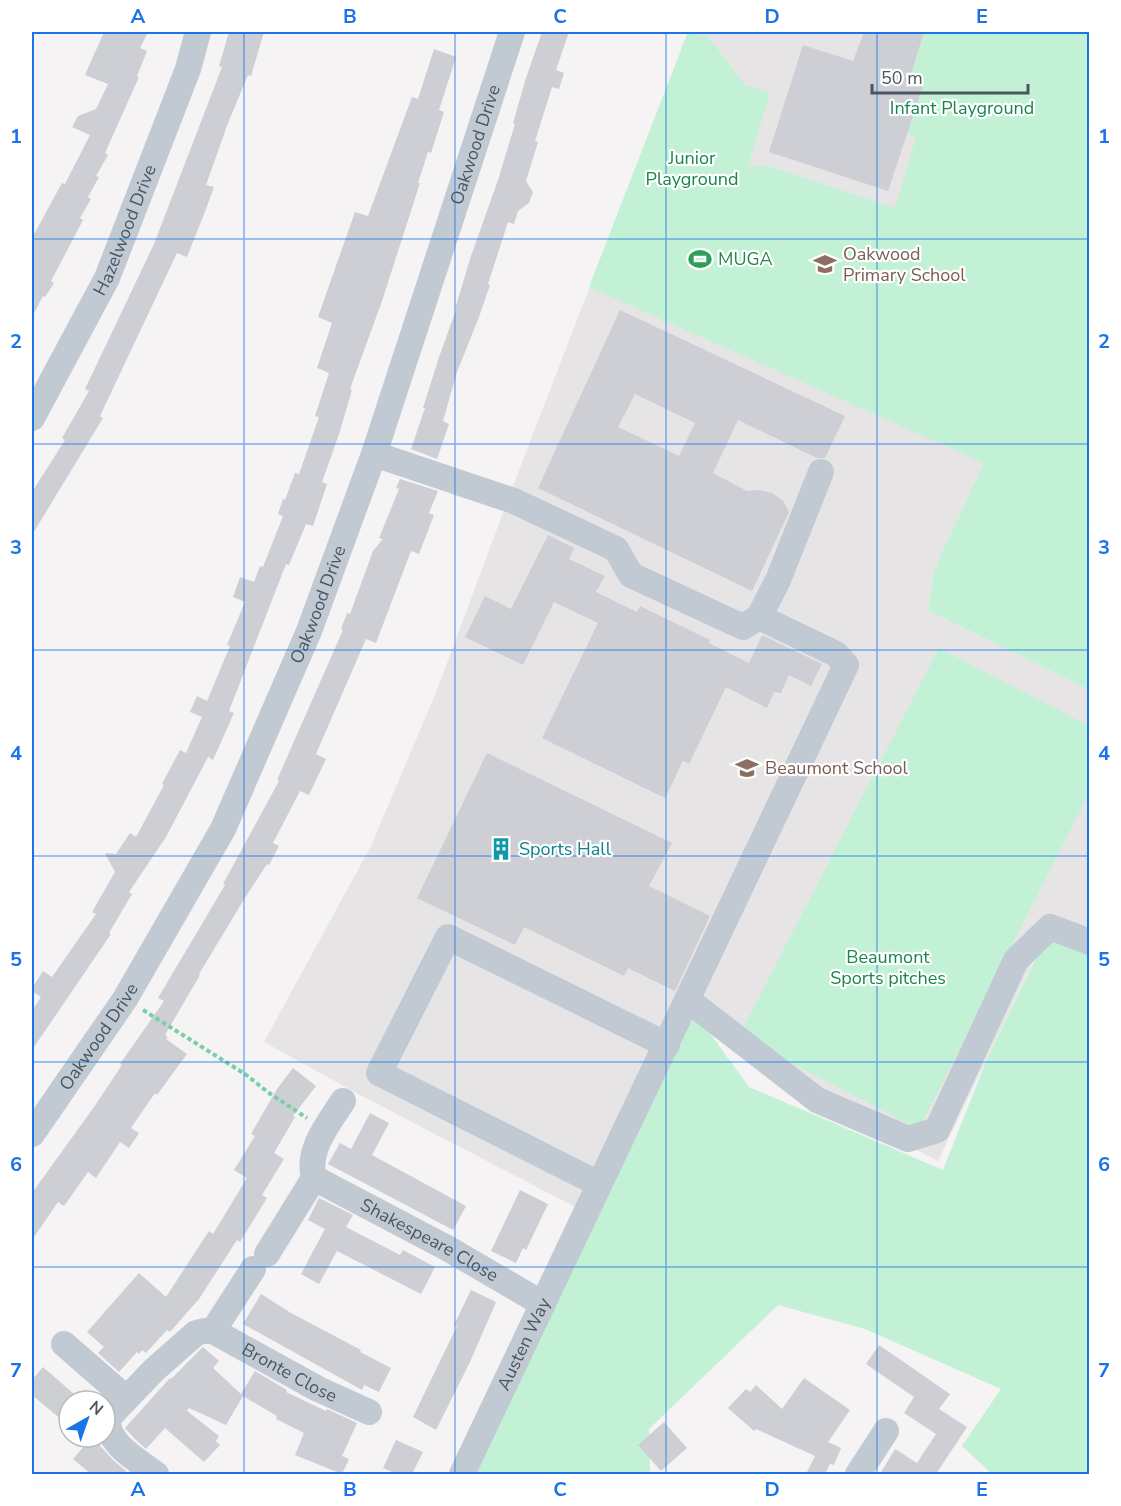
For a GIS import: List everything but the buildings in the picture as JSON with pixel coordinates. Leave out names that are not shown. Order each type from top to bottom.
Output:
[{"type":"street","name":"Hazelwood Drive","points":[[32,418],[107,278],[188,69],[198,32]]},
{"type":"street","name":"Oakwood Drive","points":[[32,1134],[124,999],[223,829],[309,631],[374,454],[512,32]]},
{"type":"street","points":[[374,454],[514,501],[616,549],[632,574],[743,627],[759,617],[778,580],[821,472]]},
{"type":"street","name":"Austen Way","points":[[462,1474],[846,665],[836,654],[759,617]]},
{"type":"street","points":[[688,1000],[817,1100],[908,1139],[937,1130],[1016,960],[1050,927],[1089,942]]},
{"type":"street","points":[[599,1184],[379,1073],[448,937],[667,1045]]},
{"type":"street","points":[[156,1474],[116,1443],[110,1432],[108,1418],[187,1339],[196,1333],[213,1332],[314,1178],[311,1167],[312,1156],[343,1101]]},
{"type":"street","name":"Shakespeare Close","points":[[314,1178],[447,1248],[543,1304]]},
{"type":"street","name":"Bronte Close","points":[[213,1332],[318,1389],[369,1412]]},
{"type":"street","points":[[64,1344],[126,1398]]},
{"type":"street","points":[[858,1474],[886,1431]]},
{"type":"path","points":[[124,999],[245,1074],[269,1093],[325,1130]]},
{"type":"shaded area","name":"Beaumont School","points":[[688,32],[985,32],[984,463],[935,567],[928,610],[1089,690],[1089,951],[1046,935],[938,1161],[769,1073],[706,1028],[606,1223],[360,1095],[264,1042],[371,846],[437,690]]},
{"type":"green space","name":"Oakwood Primary School","points":[[688,32],[709,38],[745,85],[770,93],[748,166],[772,167],[895,208],[916,137],[907,133],[910,81],[924,32],[1089,32],[1089,690],[928,610],[935,567],[984,463],[589,287]]},
{"type":"green space","name":"Beaumont Sports pitches","points":[[939,648],[1089,726],[1089,793],[919,1129],[739,1036]]},
{"type":"green space","points":[[1047,935],[1089,951],[1089,1474],[992,1474],[962,1446],[1001,1389],[865,1329],[778,1305],[649,1429],[650,1474],[475,1474],[695,1013],[749,1087],[943,1170],[987,1059]]},
{"type":"place","name":"MUGA","points":[[700,259]]},
{"type":"place","name":"Oakwood Primary School","points":[[825,264]]},
{"type":"place","name":"Beaumont School","points":[[747,768]]},
{"type":"place","name":"Sports Hall","points":[[501,849]]},
{"type":"park label","name":"Infant Playground","points":[[962,108]]},
{"type":"park label","name":"Junior Playground","points":[[692,168]]}]
